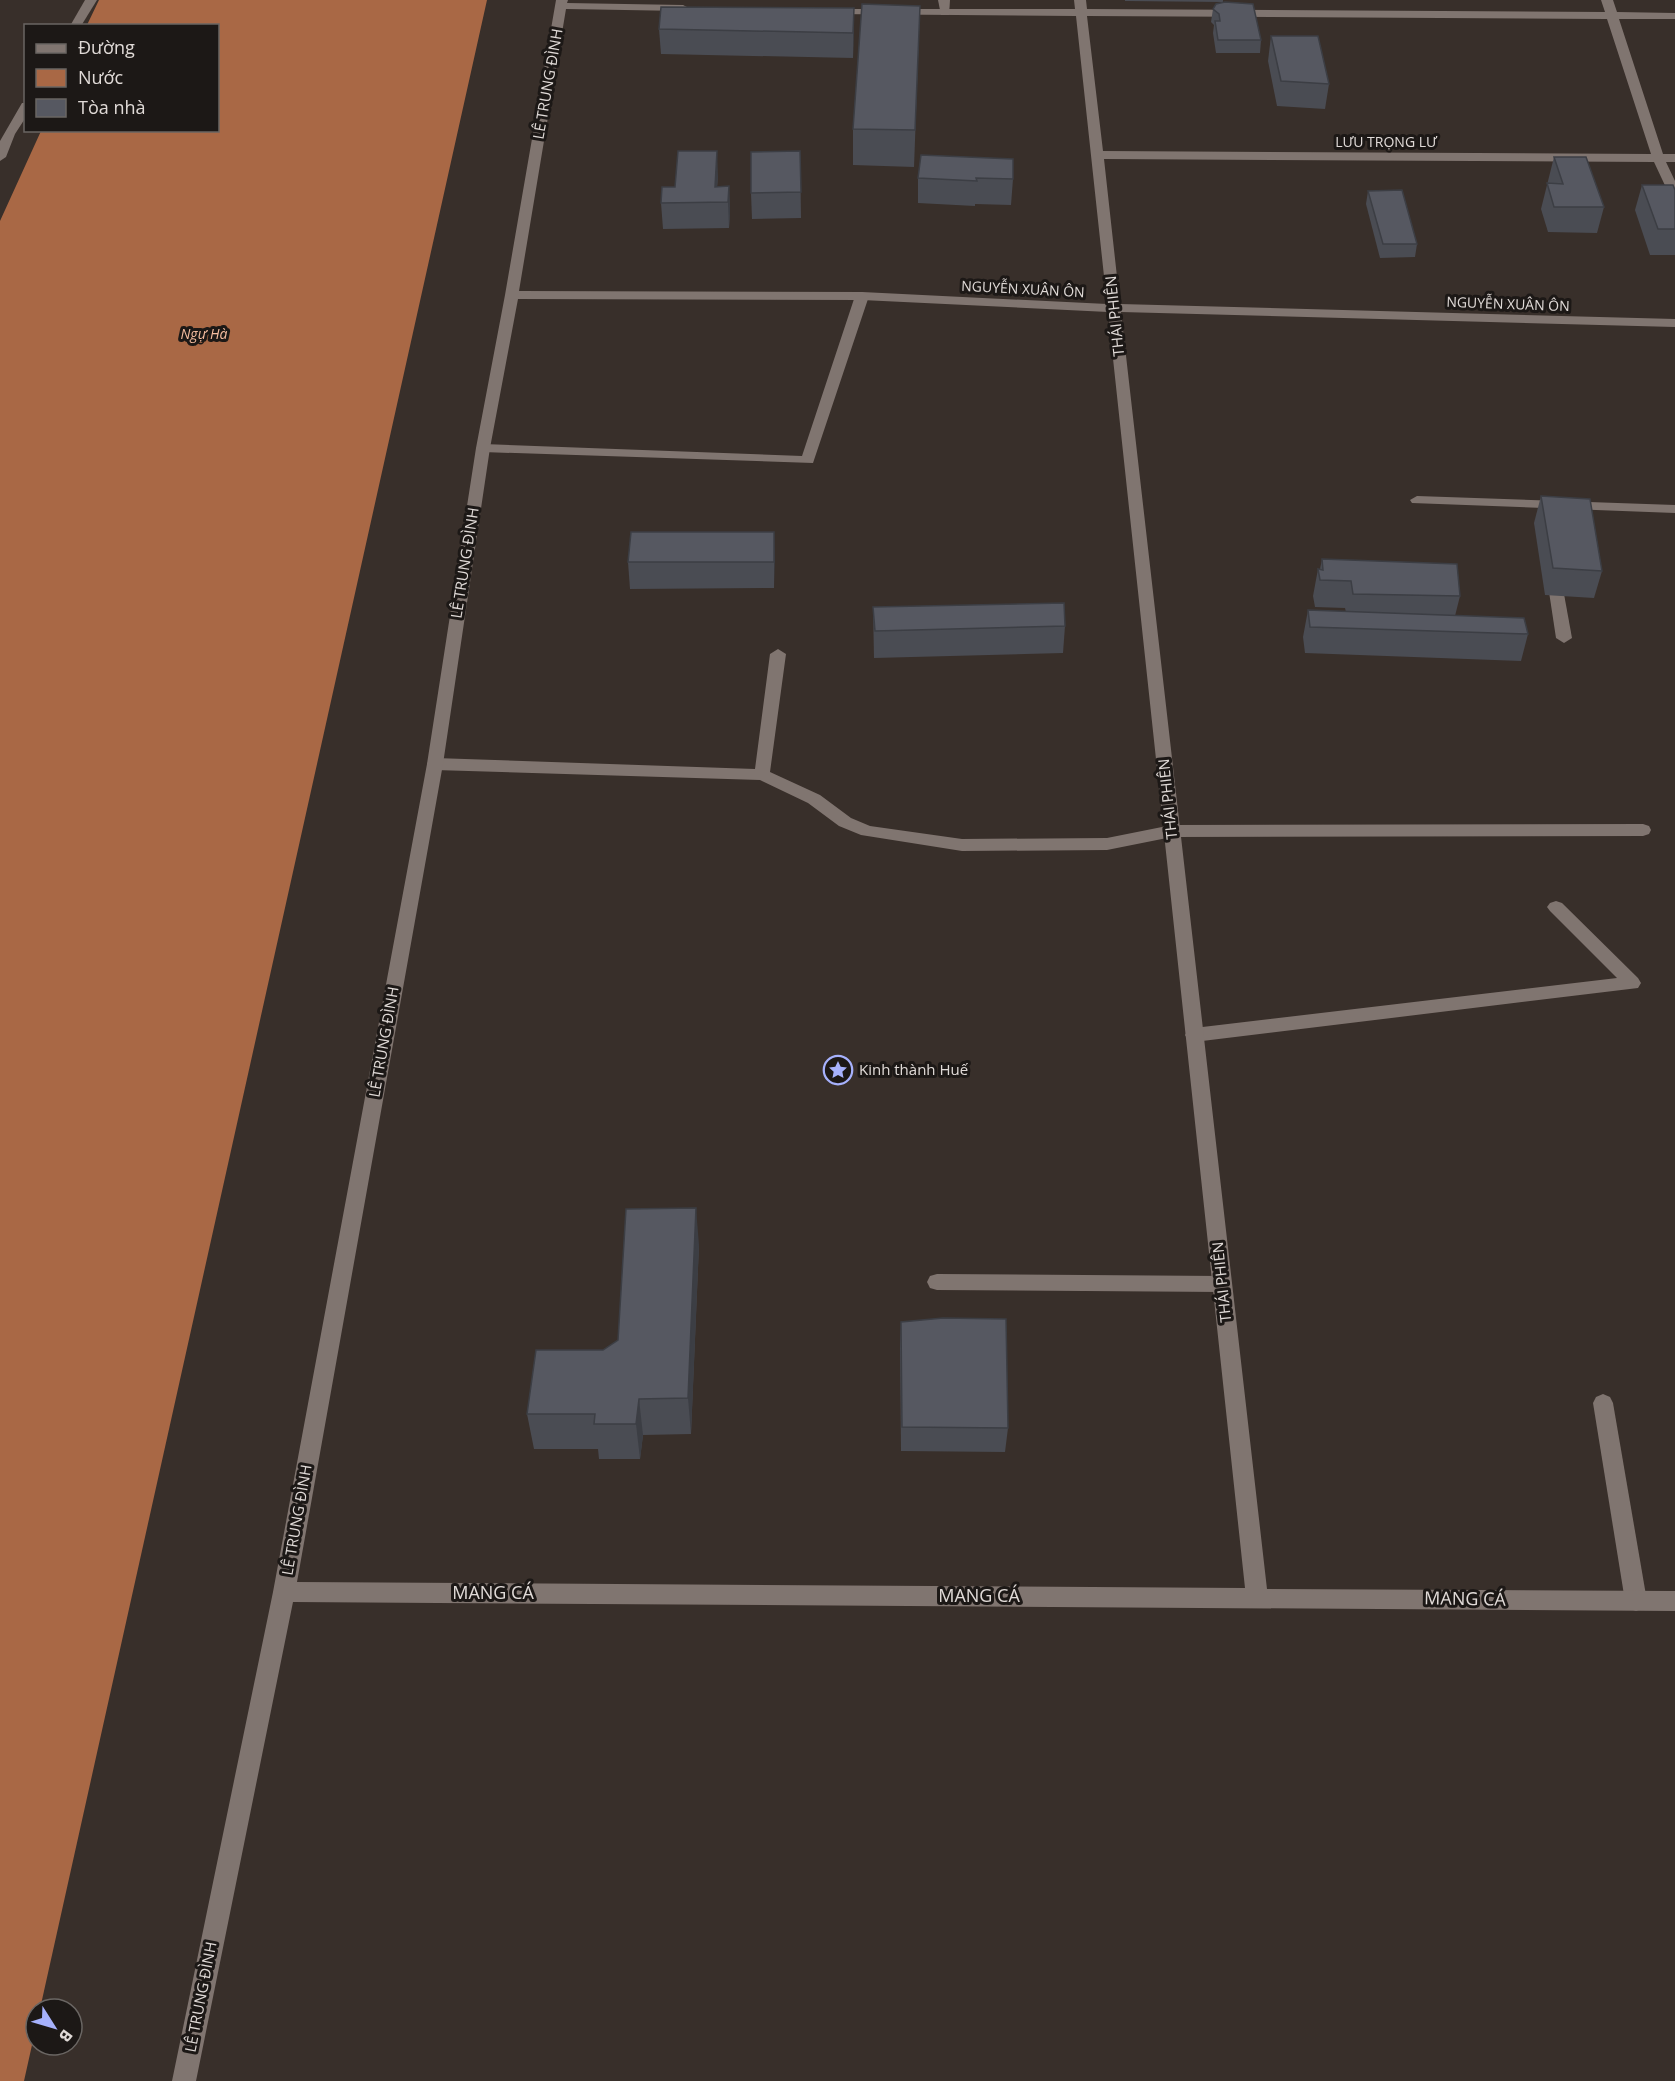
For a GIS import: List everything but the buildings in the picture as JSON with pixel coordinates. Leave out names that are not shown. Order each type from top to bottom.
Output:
[{"type":"street","points":[[76,24],[91,0]]},
{"type":"street","points":[[944,0],[945,13]]},
{"type":"street","points":[[1607,0],[1658,158],[1675,195]]},
{"type":"street","points":[[562,3],[701,9]]},
{"type":"street","name":"LÊ TRUNG ĐÌNH","points":[[184,2081],[284,1592],[435,764],[483,448],[512,295],[562,3]]},
{"type":"street","points":[[818,11],[945,13],[1081,7],[1675,16]]},
{"type":"street","name":"THÁI PHIÊN","points":[[1081,7],[1257,1597]]},
{"type":"street","points":[[0,157],[4,133],[24,108]]},
{"type":"street","name":"LƯU TRỌNG LƯ","points":[[1097,155],[1675,158]]},
{"type":"street","name":"NGUYỄN XUÂN ÔN","points":[[512,295],[862,296],[1114,308],[1675,323]]},
{"type":"street","points":[[483,448],[808,460],[862,296]]},
{"type":"street","points":[[1417,500],[1543,510],[1675,509]]},
{"type":"street","points":[[1551,560],[1564,638]]},
{"type":"street","points":[[762,775],[778,654]]},
{"type":"street","points":[[435,764],[762,775],[814,799],[845,822],[867,831],[939,842],[1010,846],[1107,844],[1172,831],[1643,830]]},
{"type":"street","points":[[1194,1035],[1632,983],[1556,907]]},
{"type":"street","points":[[937,1282],[1222,1284]]},
{"type":"street","points":[[1603,1403],[1636,1601]]},
{"type":"street","name":"MANG CÁ","points":[[284,1592],[1675,1601]]},
{"type":"water","name":"Ngự Hà","points":[[99,0],[487,0],[43,1997],[24,1997],[24,2057],[29,2057],[24,2081],[0,2081],[0,221],[41,132],[219,132],[219,24],[87,24]]},
{"type":"place","name":"Kinh thành Huế","points":[[838,1070]]}]
